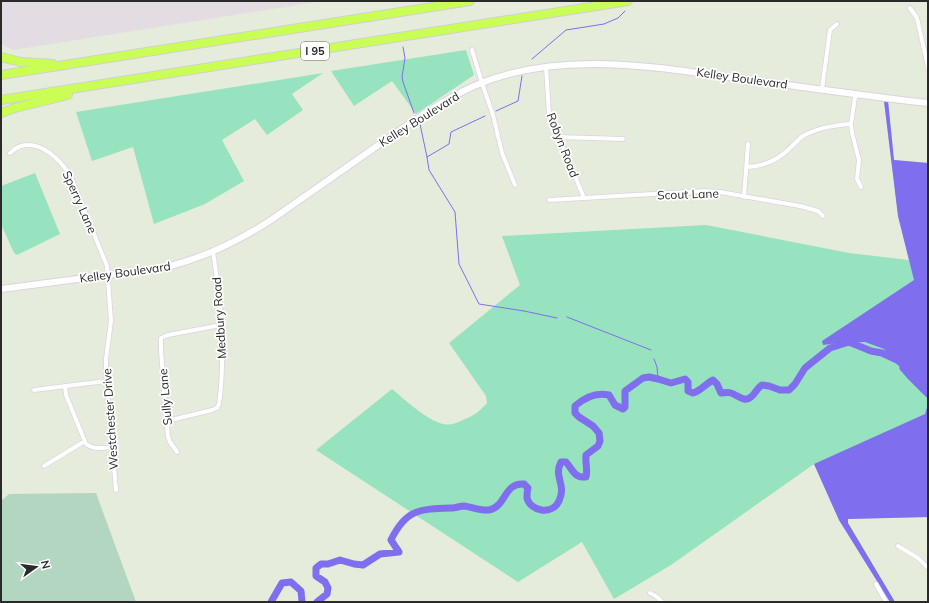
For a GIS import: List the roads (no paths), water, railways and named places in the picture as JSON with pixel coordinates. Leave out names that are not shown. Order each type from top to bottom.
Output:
[{"type":"highway","name":"I 95","points":[[1,76],[470,1]]},
{"type":"highway","name":"I 95","points":[[1,100],[628,1]]},
{"type":"highway","points":[[1,57],[25,62],[67,65]]},
{"type":"highway","points":[[1,113],[11,109],[64,96],[93,86]]},
{"type":"main road","name":"Kelley Boulevard","points":[[1,289],[162,268],[180,264],[213,252],[266,223],[457,94],[510,74],[546,67],[591,64],[629,65],[928,103]]},
{"type":"street","points":[[910,8],[917,18],[928,67]]},
{"type":"street","points":[[822,89],[830,30],[837,24]]},
{"type":"street","points":[[472,50],[493,115],[502,153],[515,185]]},
{"type":"street","name":"Robyn Road","points":[[546,67],[548,106],[558,137],[584,198]]},
{"type":"street","points":[[859,94],[855,97],[852,133],[858,160],[857,179],[861,187]]},
{"type":"street","points":[[747,167],[760,166],[774,161],[801,137],[812,131],[836,125],[852,124]]},
{"type":"street","points":[[558,137],[622,139]]},
{"type":"street","points":[[744,197],[748,144]]},
{"type":"street","name":"Sperry Lane","points":[[10,153],[22,146],[32,146],[48,152],[56,157],[64,166],[70,175],[106,260],[109,275]]},
{"type":"street","name":"Scout Lane","points":[[549,200],[705,191],[818,211],[823,216]]},
{"type":"street","name":"Medbury Road","points":[[167,421],[217,408],[220,403],[223,344],[213,252]]},
{"type":"street","name":"Westchester Drive","points":[[109,275],[111,321],[106,359],[106,381],[116,490]]},
{"type":"street","name":"Sully Lane","points":[[177,452],[170,442],[167,421],[161,339],[168,335],[221,325]]},
{"type":"street","points":[[34,390],[106,381]]},
{"type":"street","points":[[65,386],[66,395],[85,441],[90,448],[112,447]]},
{"type":"street","points":[[44,466],[85,441]]},
{"type":"street","points":[[898,546],[918,558],[928,568]]},
{"type":"street","points":[[876,584],[886,602]]},
{"type":"street","points":[[650,593],[662,602]]},
{"type":"waterway","points":[[532,59],[566,30],[604,24],[618,18],[625,11]]},
{"type":"waterway","points":[[403,47],[405,58],[402,77],[414,113]]},
{"type":"waterway","points":[[496,111],[518,101],[522,76]]},
{"type":"waterway","points":[[485,116],[451,132],[449,144],[427,157],[429,170],[455,212],[459,264],[479,304],[557,318]]},
{"type":"waterway","points":[[420,124],[427,157]]},
{"type":"waterway","points":[[567,317],[651,350]]},
{"type":"waterway","points":[[317,602],[327,594],[328,588],[325,582],[316,576],[316,568],[321,564],[328,564],[340,560],[363,565],[380,554],[399,552],[391,540],[402,522],[415,513],[423,510],[464,506],[489,510],[495,508],[512,487],[517,484],[524,484],[528,488],[527,498],[532,506],[537,509],[547,510],[556,506],[562,490],[558,472],[561,462],[566,462],[576,475],[586,477],[586,455],[598,446],[600,441],[599,433],[593,426],[575,413],[575,406],[591,396],[600,394],[609,395],[615,405],[623,409],[625,407],[625,391],[643,378],[649,377],[671,383],[685,379],[688,382],[688,391],[693,393],[713,380],[717,384],[721,393],[731,393],[741,398],[748,399],[762,385],[780,390],[789,390],[795,384],[805,368],[830,348],[849,342],[871,351],[882,353],[897,360]]},
{"type":"waterway","points":[[654,359],[657,367],[658,379]]},
{"type":"waterway","points":[[903,368],[928,394]]},
{"type":"waterway","points":[[271,602],[282,583],[291,582],[301,591],[302,602]]}]
